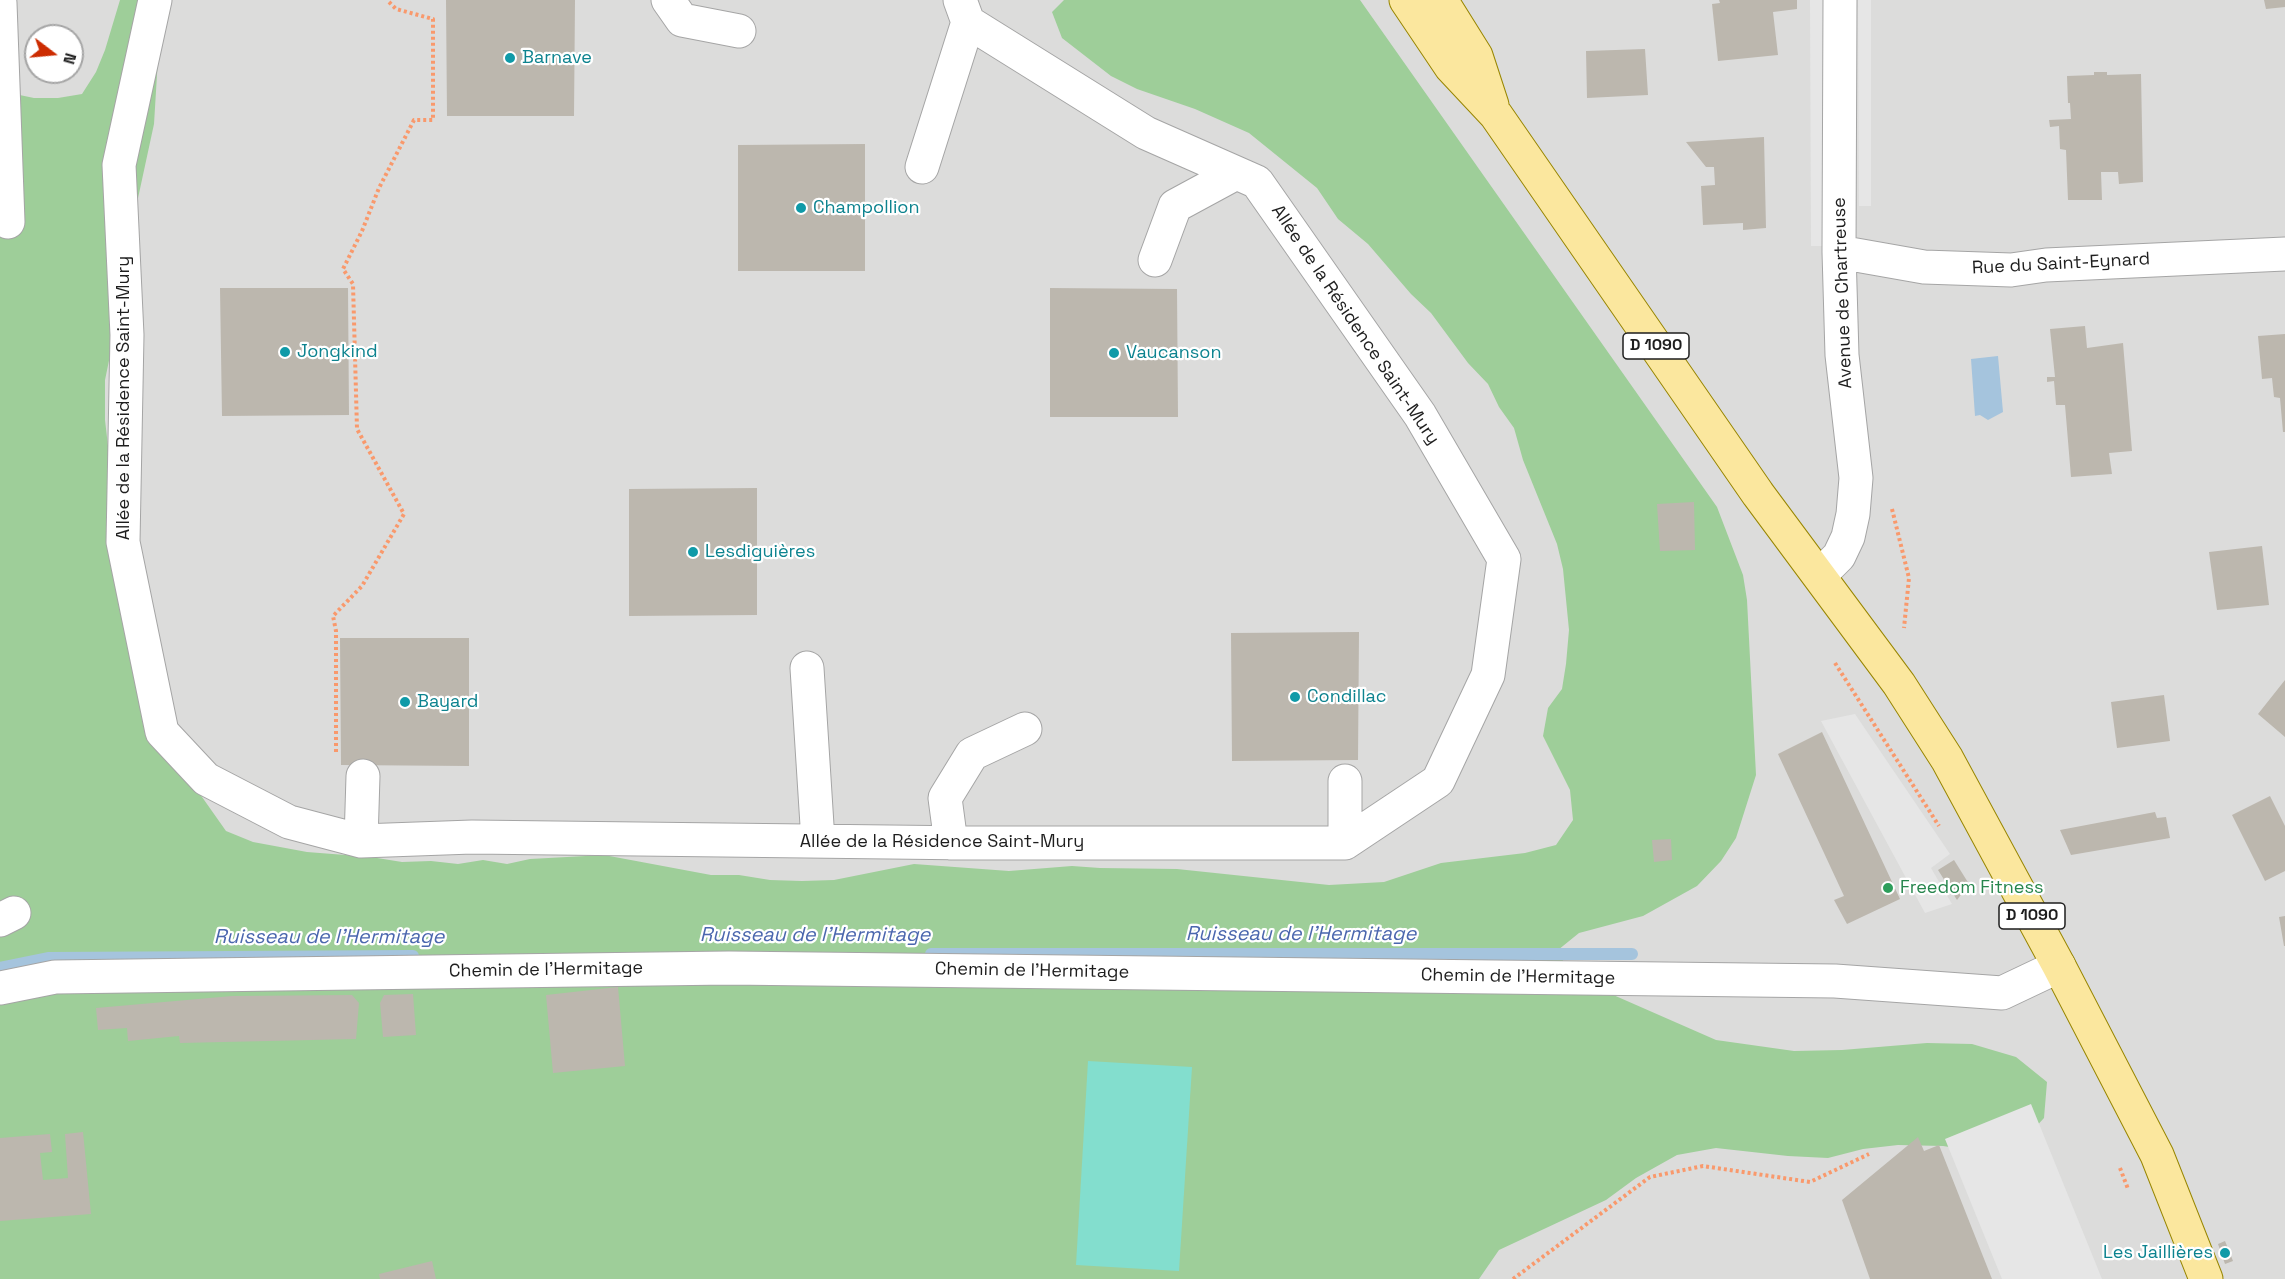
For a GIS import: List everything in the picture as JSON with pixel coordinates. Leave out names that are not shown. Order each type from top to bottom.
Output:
[{"type":"main road","name":"D 1090","points":[[1406,0],[1451,67],[1496,115],[1758,494],[1899,684],[1947,759],[2059,966],[2157,1155],[2206,1279]]},
{"type":"main road","name":"D 1090","points":[[1441,0],[1476,56],[1496,115]]},
{"type":"street","name":"Allée de la Résidence Saint-Mury","points":[[155,0],[119,165],[127,335],[123,542],[162,732],[206,779],[289,822],[361,841],[472,837],[951,843],[1345,843],[1438,781],[1488,675],[1504,559],[1420,415],[1257,182],[1146,133],[964,11]]},
{"type":"street","points":[[669,0],[682,20],[739,31]]},
{"type":"street","name":"Avenue de Chartreuse","points":[[1820,575],[1839,556],[1848,537],[1853,514],[1856,478],[1842,356],[1839,252],[1840,0]]},
{"type":"street","points":[[0,3],[9,222]]},
{"type":"street","points":[[922,167],[964,11]]},
{"type":"street","points":[[1155,260],[1175,206],[1236,173]]},
{"type":"street","name":"Rue du Saint-Eynard","points":[[1839,252],[1924,267],[2011,270],[2046,265],[2285,254]]},
{"type":"street","points":[[807,668],[818,841]]},
{"type":"street","points":[[951,843],[945,798],[972,754],[1025,729]]},
{"type":"street","points":[[361,841],[363,776]]},
{"type":"street","points":[[1345,781],[1345,843]]},
{"type":"street","name":"Chemin de l'Hermitage","points":[[0,988],[55,977],[741,968],[1835,981],[2002,993],[2059,966]]},
{"type":"path","points":[[363,776],[336,775],[336,631],[333,616],[362,586],[404,514],[357,429],[353,284],[343,269],[363,231],[379,188],[414,120],[433,120],[432,19],[396,9],[387,0]]},
{"type":"path","points":[[1830,656],[1943,833]]},
{"type":"path","points":[[1513,1279],[1650,1177],[1702,1166],[1810,1182],[1869,1154]]},
{"type":"path","points":[[2118,1165],[2131,1196]]},
{"type":"shaded area","points":[[0,0],[2285,0],[2285,1279],[0,1279]]},
{"type":"shaded area","points":[[1810,0],[1826,0],[1826,246],[1811,246]]},
{"type":"shaded area","points":[[1858,0],[1871,0],[1871,206],[1859,206]]},
{"type":"shaded area","points":[[1998,356],[2003,412],[1988,420],[1980,415],[1975,416],[1971,359]]},
{"type":"shaded area","points":[[1855,714],[1950,854],[1931,868],[1952,904],[1925,913],[1821,721]]},
{"type":"shaded area","points":[[1088,1061],[1192,1067],[1179,1271],[1076,1265]]},
{"type":"shaded area","points":[[2031,1104],[2102,1279],[2002,1279],[1945,1139]]},
{"type":"green space","points":[[120,0],[150,0],[159,42],[154,124],[124,263],[105,380],[105,420],[111,472],[183,770],[226,831],[253,842],[307,852],[402,862],[431,861],[458,864],[483,860],[507,864],[530,859],[604,855],[711,875],[739,875],[770,880],[802,881],[834,880],[914,864],[1009,871],[1072,866],[1177,869],[1329,885],[1384,882],[1441,863],[1525,853],[1556,845],[1573,820],[1570,790],[1543,736],[1548,708],[1562,689],[1566,664],[1569,630],[1563,569],[1557,544],[1523,460],[1514,428],[1499,407],[1488,384],[1468,363],[1431,313],[1411,294],[1368,244],[1338,219],[1317,188],[1249,133],[1195,109],[1137,89],[1111,76],[1062,38],[1052,12],[1064,0],[1360,0],[1717,507],[1743,575],[1747,600],[1756,775],[1736,838],[1721,861],[1697,886],[1643,916],[1579,933],[1558,950],[1570,976],[1716,1040],[1794,1051],[1842,1050],[1927,1043],[1972,1044],[2016,1057],[2047,1082],[2044,1118],[2020,1144],[1977,1151],[1943,1146],[1898,1145],[1863,1149],[1828,1158],[1716,1148],[1677,1155],[1636,1178],[1606,1200],[1499,1250],[1479,1279],[0,1279],[0,88],[10,93],[34,98],[58,98],[82,94],[96,72],[105,50]]},
{"type":"building","name":"Barnave","points":[[446,0],[575,0],[574,116],[447,116]]},
{"type":"building","points":[[1719,0],[1797,0],[1797,9],[1773,12],[1778,55],[1718,61],[1712,4],[1720,3]]},
{"type":"building","points":[[2264,0],[2285,0],[2285,7],[2266,9]]},
{"type":"building","points":[[1645,49],[1648,95],[1587,98],[1586,51]]},
{"type":"building","points":[[2094,72],[2107,72],[2107,75],[2141,74],[2143,182],[2119,184],[2118,172],[2101,172],[2102,200],[2068,200],[2066,150],[2060,149],[2059,126],[2050,127],[2049,120],[2071,119],[2067,76],[2094,75]]},
{"type":"building","points":[[1764,137],[1766,228],[1743,230],[1743,223],[1703,225],[1701,186],[1715,185],[1714,167],[1706,167],[1686,142]]},
{"type":"building","name":"Champollion","points":[[865,144],[865,271],[738,271],[738,145]]},
{"type":"building","name":"Jongkind","points":[[220,288],[348,288],[349,415],[222,416]]},
{"type":"building","name":"Vaucanson","points":[[1050,288],[1177,289],[1178,417],[1050,417]]},
{"type":"building","points":[[2085,326],[2087,348],[2123,343],[2132,451],[2109,453],[2112,474],[2071,477],[2065,405],[2056,405],[2054,381],[2047,382],[2047,377],[2055,377],[2050,329]]},
{"type":"building","points":[[2285,334],[2285,432],[2283,432],[2280,398],[2274,397],[2272,378],[2262,379],[2258,336]]},
{"type":"building","name":"Lesdiguières","points":[[757,488],[757,615],[629,616],[629,489]]},
{"type":"building","points":[[1694,502],[1695,550],[1660,551],[1657,504]]},
{"type":"building","points":[[2262,546],[2269,605],[2217,610],[2209,552]]},
{"type":"building","name":"Condillac","points":[[1359,632],[1358,760],[1232,761],[1231,633]]},
{"type":"building","name":"Bayard","points":[[340,638],[469,638],[469,766],[341,765]]},
{"type":"building","points":[[2285,680],[2285,737],[2258,714]]},
{"type":"building","points":[[2164,695],[2170,741],[2117,748],[2111,702]]},
{"type":"building","points":[[1822,732],[1900,899],[1847,924],[1834,900],[1844,896],[1778,754]]},
{"type":"building","points":[[2270,796],[2285,826],[2285,871],[2265,881],[2232,815]]},
{"type":"building","points":[[2155,812],[2157,818],[2166,817],[2170,838],[2071,855],[2060,830]]},
{"type":"building","points":[[1671,839],[1672,860],[1654,862],[1652,840]]},
{"type":"building","points":[[1954,860],[1969,884],[1957,900],[1938,870]]},
{"type":"building","points":[[2285,916],[2285,946],[2284,946],[2279,917]]},
{"type":"building","points":[[618,987],[625,1066],[553,1073],[546,995]]},
{"type":"building","points":[[413,994],[416,1035],[383,1037],[380,1003],[384,995]]},
{"type":"building","points":[[352,995],[359,1003],[356,1039],[180,1043],[179,1036],[128,1041],[127,1028],[98,1030],[96,1008],[232,996]]},
{"type":"building","points":[[83,1132],[91,1214],[0,1221],[0,1138],[50,1134],[52,1152],[40,1153],[43,1180],[68,1178],[65,1134]]},
{"type":"building","points":[[1918,1137],[1924,1151],[1939,1145],[1992,1279],[1870,1279],[1842,1200]]},
{"type":"building","name":"Les Jaillières","points":[[2225,1241],[2233,1261],[2225,1264],[2218,1244]]},
{"type":"building","points":[[432,1261],[436,1279],[380,1279],[379,1274]]},
{"type":"waterway","name":"Ruisseau de l'Hermitage","points":[[931,954],[1632,954]]},
{"type":"waterway","name":"Ruisseau de l'Hermitage","points":[[0,968],[48,958],[413,956]]},
{"type":"place","name":"Barnave","points":[[510,58]]},
{"type":"place","name":"Champollion","points":[[801,208]]},
{"type":"place","name":"Jongkind","points":[[285,352]]},
{"type":"place","name":"Vaucanson","points":[[1114,353]]},
{"type":"place","name":"Lesdiguières","points":[[693,552]]},
{"type":"place","name":"Condillac","points":[[1295,697]]},
{"type":"place","name":"Bayard","points":[[405,702]]},
{"type":"place","name":"Freedom Fitness","points":[[1888,888]]},
{"type":"place","name":"Les Jaillières","points":[[2225,1253]]}]
